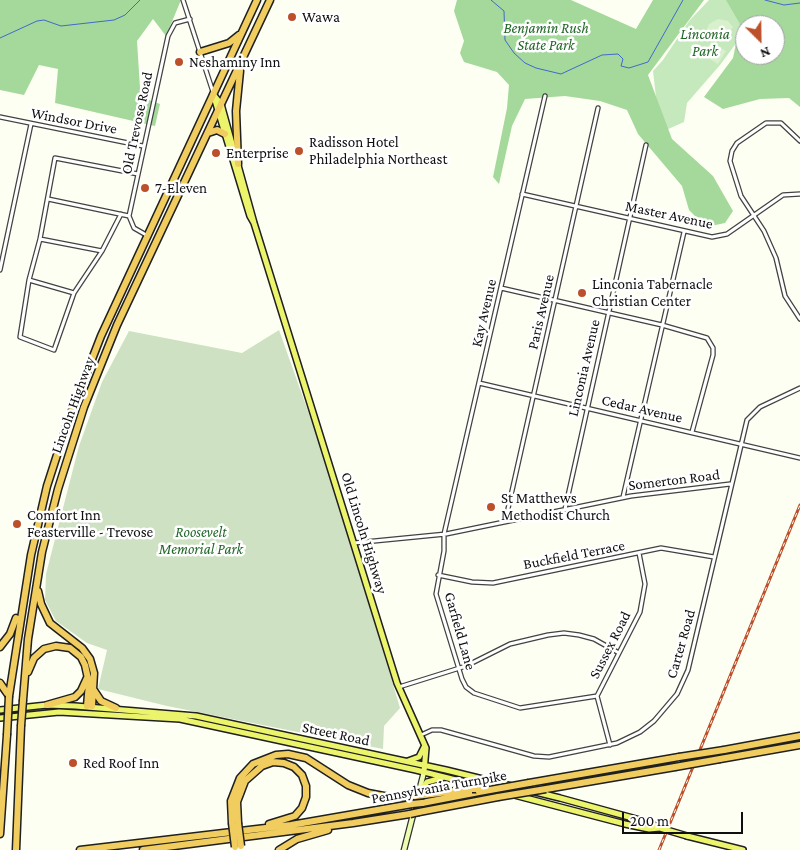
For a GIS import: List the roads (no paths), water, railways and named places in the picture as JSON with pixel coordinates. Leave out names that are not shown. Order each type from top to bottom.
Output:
[{"type":"highway","name":"Lincoln Highway","points":[[0,834],[9,696],[23,596],[41,509],[68,421],[101,336],[257,0]]},
{"type":"highway","name":"Lincoln Highway","points":[[16,848],[24,682],[42,552],[58,489],[92,386],[117,326],[270,0]]},
{"type":"highway","points":[[200,52],[229,43],[243,31]]},
{"type":"highway","points":[[238,164],[236,100],[241,64]]},
{"type":"highway","points":[[206,134],[217,130],[225,134]]},
{"type":"highway","points":[[38,582],[41,604],[49,621],[82,648],[90,659],[94,673],[89,709]]},
{"type":"highway","points":[[0,648],[14,625],[23,596]]},
{"type":"highway","points":[[24,682],[34,658],[41,651],[52,646],[66,647],[81,657],[87,670],[89,709]]},
{"type":"highway","points":[[47,705],[67,700],[78,694],[86,683],[87,670]]},
{"type":"highway","points":[[0,683],[9,696]]},
{"type":"highway","points":[[93,687],[98,699],[116,708]]},
{"type":"highway","name":"Pennsylvania Turnpike","points":[[80,850],[301,824],[422,803],[476,791],[800,736]]},
{"type":"highway","name":"Pennsylvania Turnpike","points":[[143,850],[354,824],[800,745]]},
{"type":"highway","points":[[238,848],[231,801],[240,778],[253,764],[276,755],[288,754],[306,758],[348,785],[368,793],[389,797],[476,791]]},
{"type":"highway","points":[[231,832],[285,820],[297,814],[304,805],[307,793],[305,782],[299,772],[290,765],[280,762],[270,763],[257,769],[245,781],[240,791],[235,823]]},
{"type":"highway","points":[[279,850],[297,839],[354,824]]},
{"type":"main road","name":"Old Lincoln Highway","points":[[213,94],[238,164],[254,223],[399,687],[424,741],[426,751],[425,769],[404,850]]},
{"type":"main road","name":"Old Lincoln Highway","points":[[219,108],[225,134],[250,216],[254,223]]},
{"type":"main road","name":"Street Road","points":[[0,710],[47,705],[180,719],[425,769],[584,804],[651,822],[660,828],[687,836],[742,850]]},
{"type":"main road","name":"Street Road","points":[[0,718],[116,708],[204,717],[406,762],[450,778],[625,824],[649,829],[660,828]]},
{"type":"main road","points":[[406,762],[415,760],[421,755],[424,741]]},
{"type":"main road","points":[[420,794],[432,780],[450,778]]},
{"type":"street","name":"Old Lincoln Highway","points":[[184,0],[213,94]]},
{"type":"street","name":"Old Trevose Road","points":[[129,216],[169,32],[178,22],[190,18]]},
{"type":"street","name":"Kay Avenue","points":[[444,534],[545,96]]},
{"type":"street","name":"Paris Avenue","points":[[505,522],[598,108]]},
{"type":"street","name":"Windsor Drive","points":[[0,117],[143,146]]},
{"type":"street","points":[[800,141],[781,123],[766,123],[738,143],[732,151],[730,161],[741,196],[764,231],[776,258],[785,296],[800,319]]},
{"type":"street","points":[[0,270],[31,124]]},
{"type":"street","name":"Linconia Avenue","points":[[565,509],[646,145]]},
{"type":"street","points":[[121,214],[102,251],[74,293],[54,350],[20,337],[29,280],[40,239],[55,158],[138,174]]},
{"type":"street","name":"Master Avenue","points":[[522,194],[684,232],[721,237],[783,196],[800,194]]},
{"type":"street","points":[[48,199],[129,216],[134,228],[148,236]]},
{"type":"street","points":[[623,498],[684,232]]},
{"type":"street","points":[[40,239],[102,251]]},
{"type":"street","points":[[29,280],[74,293]]},
{"type":"street","points":[[501,288],[662,325],[707,338],[713,348],[692,432]]},
{"type":"street","name":"Cedar Avenue","points":[[479,383],[800,458]]},
{"type":"street","name":"Carter Road","points":[[421,735],[432,730],[441,730],[543,757],[610,745],[646,728],[661,714],[680,689],[691,661],[730,484],[747,420],[752,413],[800,388]]},
{"type":"street","name":"Somerton Road","points":[[354,543],[444,534],[623,498],[730,484]]},
{"type":"street","name":"Garfield Lane","points":[[444,534],[444,551],[438,575],[436,594],[463,683],[471,691],[514,707],[528,708],[597,696]]},
{"type":"street","name":"Buckfield Terrace","points":[[438,575],[488,584],[665,548],[714,557]]},
{"type":"street","name":"Sussex Road","points":[[610,745],[597,696],[637,620],[642,603],[645,584],[639,553]]},
{"type":"street","points":[[399,687],[458,668],[510,644],[560,634],[594,639],[619,654]]},
{"type":"waterway","points":[[0,38],[37,21],[44,20],[61,26],[114,20],[125,15],[140,0]]},
{"type":"waterway","points":[[491,0],[504,11],[505,40],[514,53],[525,63],[536,68],[561,74],[602,55],[618,54],[623,59],[621,66],[629,68],[648,62],[683,0]]},
{"type":"waterway","points":[[765,0],[784,5],[800,3]]},
{"type":"railway","points":[[659,850],[800,505]]},
{"type":"place","name":"Wawa","points":[[292,17]]},
{"type":"place","name":"Neshaminy Inn","points":[[179,62]]},
{"type":"place","name":"Radisson Hotel Philadelphia Northeast","points":[[299,151]]},
{"type":"place","name":"Enterprise","points":[[216,153]]},
{"type":"place","name":"7-Eleven","points":[[145,188]]},
{"type":"place","name":"Linconia Tabernacle Christian Center","points":[[582,293]]},
{"type":"place","name":"St Matthews Methodist Church","points":[[491,507]]},
{"type":"place","name":"Comfort Inn Feasterville - Trevose","points":[[17,524]]},
{"type":"place","name":"Red Roof Inn","points":[[73,763]]},
{"type":"park label","name":"Benjamin Rush State Park","points":[[546,36]]},
{"type":"park label","name":"Linconia Park","points":[[705,42]]},
{"type":"park label","name":"Roosevelt Memorial Park","points":[[201,540]]}]
